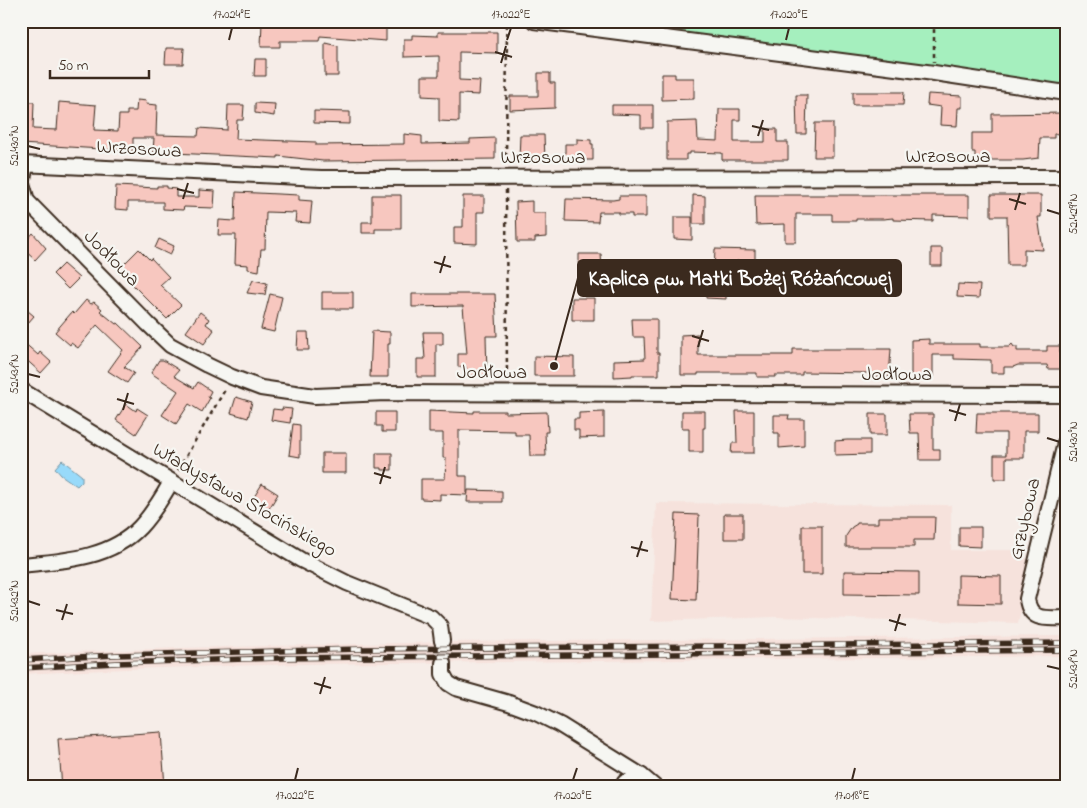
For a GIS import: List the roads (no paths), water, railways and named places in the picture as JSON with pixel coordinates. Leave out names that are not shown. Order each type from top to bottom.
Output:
[{"type":"street","points":[[534,21],[934,73],[1066,93]]},
{"type":"street","name":"Wrzosowa","points":[[23,164],[321,178],[1066,177]]},
{"type":"street","name":"Jodłowa","points":[[23,164],[22,182],[27,201],[170,344],[232,378],[261,388],[315,396],[507,393],[1066,396]]},
{"type":"street","name":"Władysława Słocińskiego","points":[[21,390],[321,571],[431,617],[440,626],[442,641]]},
{"type":"street","name":"Grzybowa","points":[[1066,439],[1027,599],[1028,608],[1034,615],[1043,618],[1066,618]]},
{"type":"street","points":[[21,565],[77,560],[109,548],[140,528],[156,507],[171,482]]},
{"type":"street","points":[[443,663],[443,674],[448,683],[456,688],[509,703],[542,715],[642,776],[655,787]]},
{"type":"street","points":[[622,787],[625,782],[642,776]]},
{"type":"water","points":[[62,460],[82,476],[82,481],[77,486],[61,475],[55,468]]},
{"type":"tunnel","points":[[442,641],[443,663]]},
{"type":"railway","points":[[21,660],[116,655],[361,649],[1066,643]]},
{"type":"railway","points":[[21,668],[281,658],[1066,650]]},
{"type":"place","name":"Kaplica pw. Matki Bożej Różańcowej","points":[[554,366]]}]
